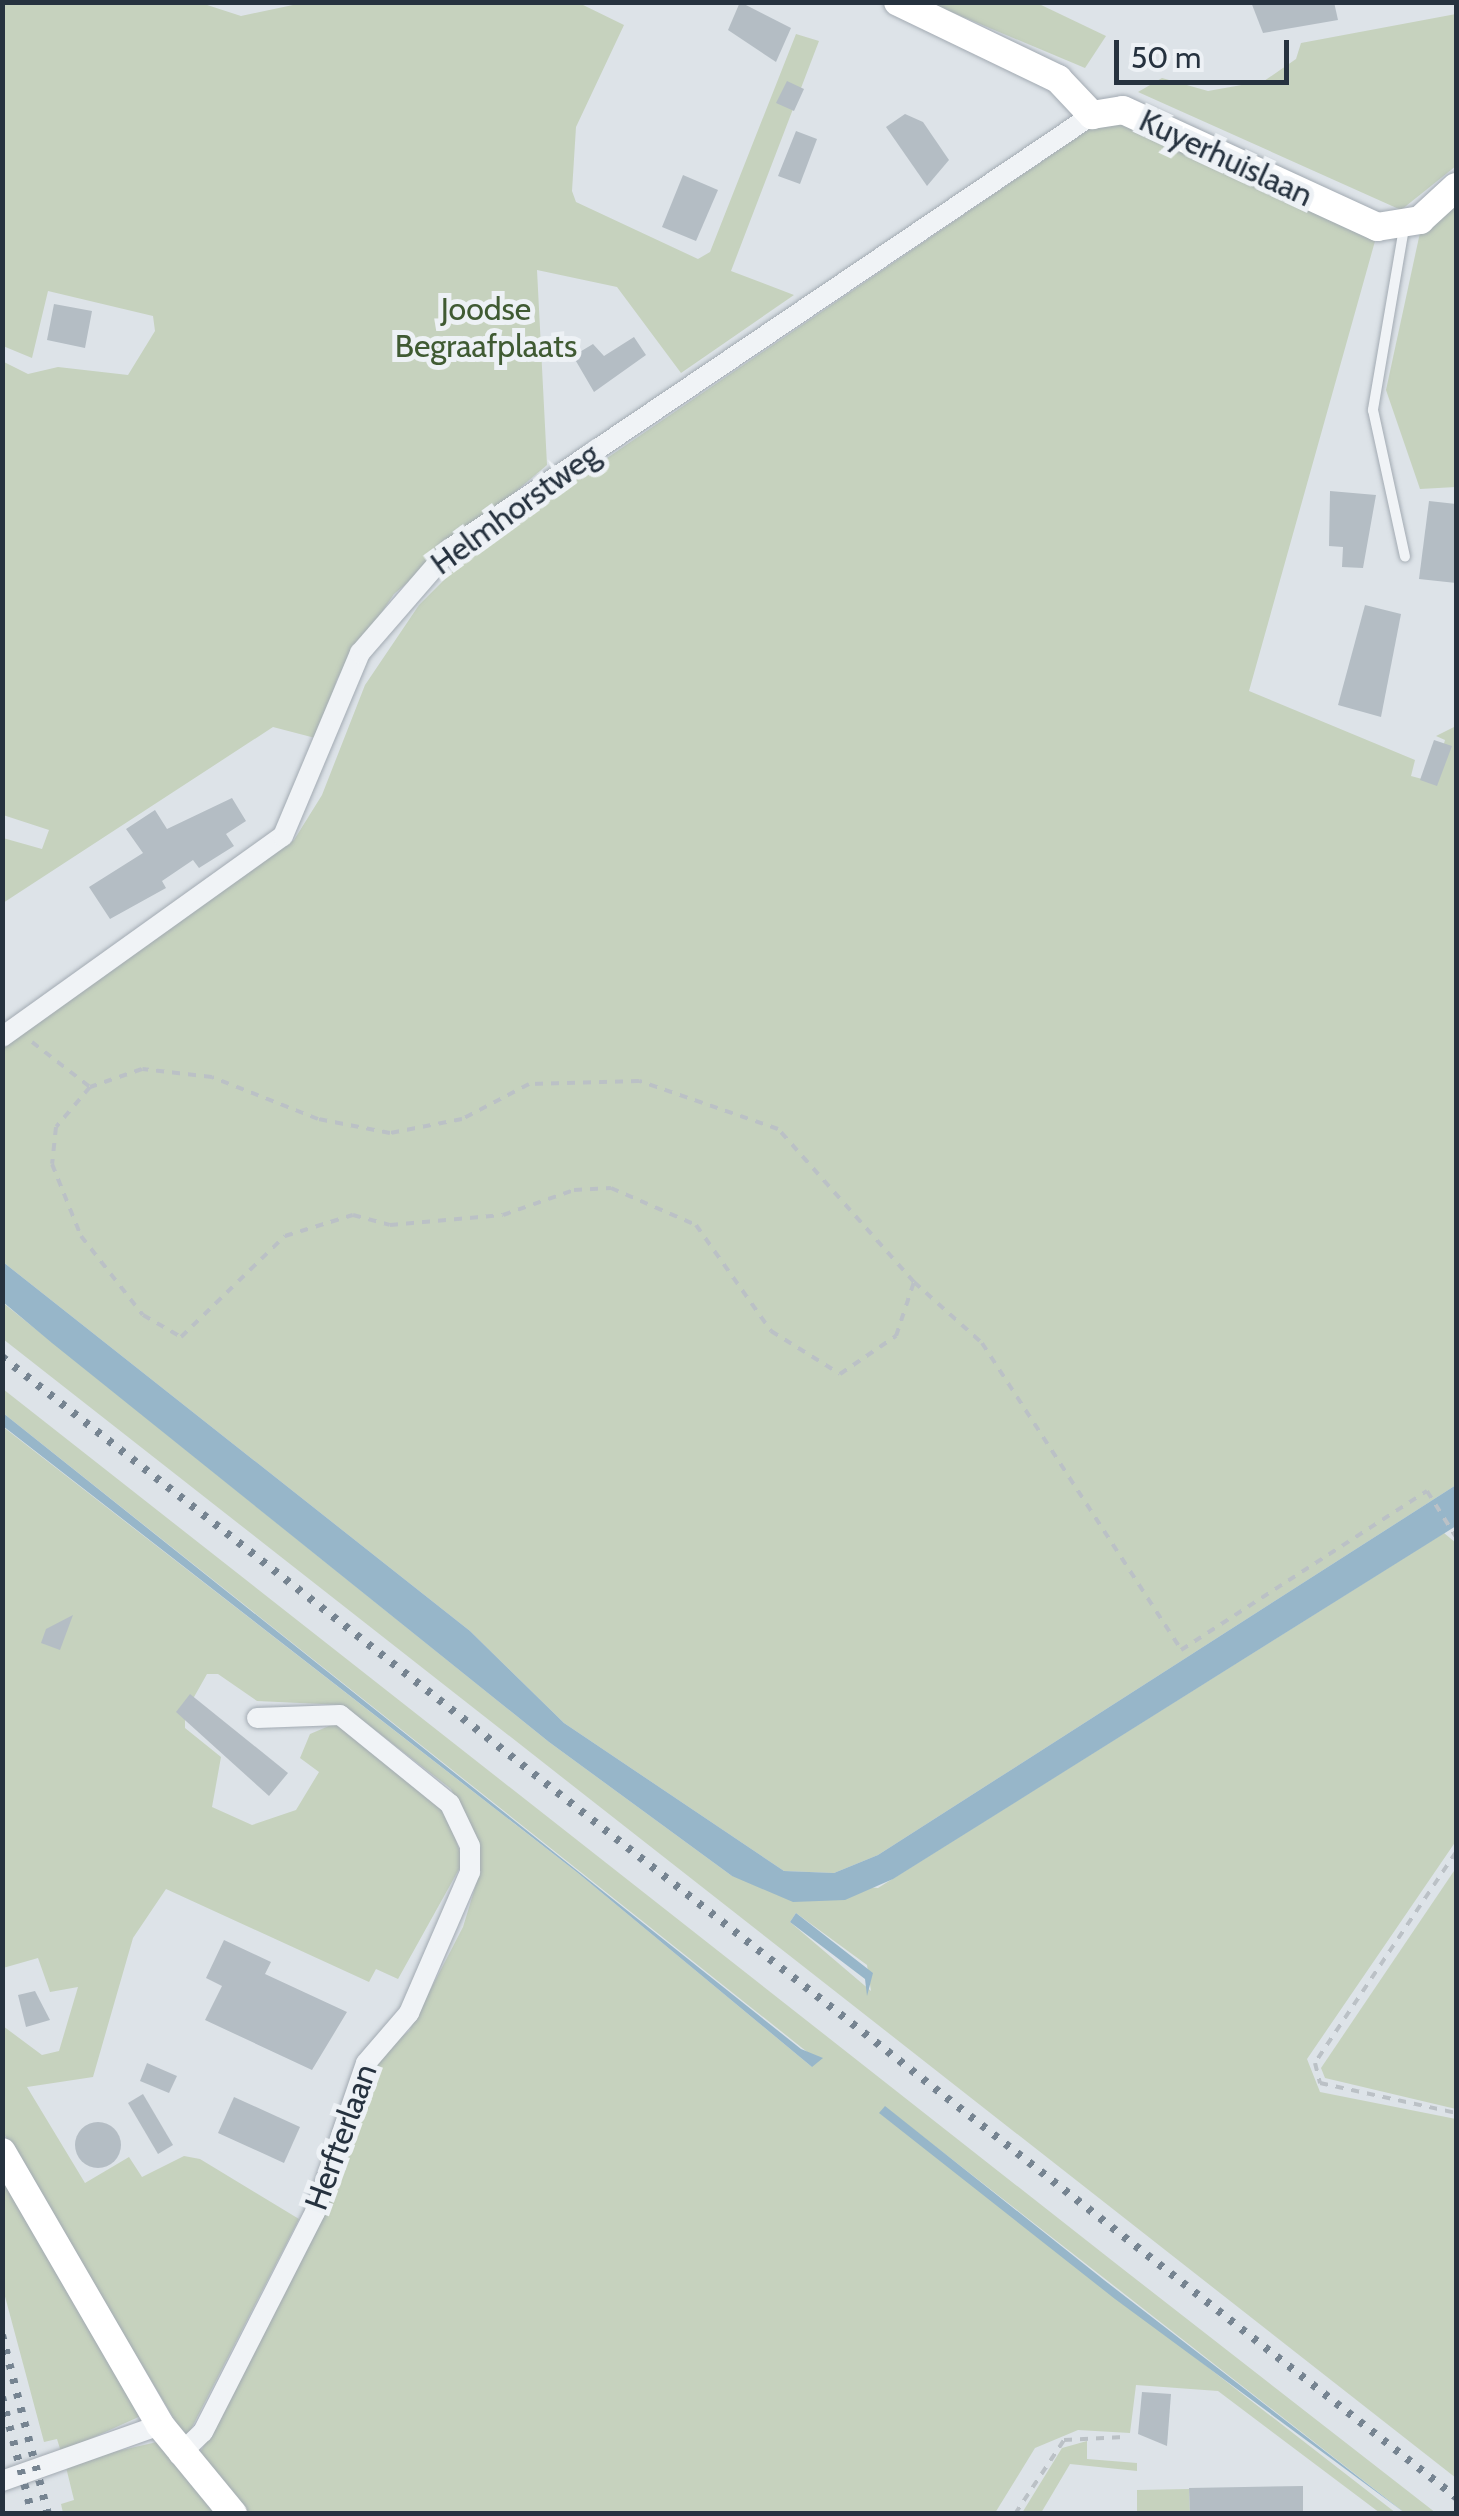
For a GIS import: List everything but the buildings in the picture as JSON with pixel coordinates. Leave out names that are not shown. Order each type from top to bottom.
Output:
[{"type":"street","name":"Kuyerhuislaan","points":[[898,2],[1058,79],[1092,115],[1123,110],[1360,221],[1404,228]]},
{"type":"street","name":"Helmhorstweg","points":[[5,1035],[283,836],[360,653],[451,548],[1092,115]]},
{"type":"street","points":[[1404,228],[1456,187]]},
{"type":"street","name":"Herfterlaan","points":[[179,2455],[203,2432],[315,2212],[366,2063],[409,2013],[470,1872],[470,1846],[450,1804],[340,1714],[257,1718]]},
{"type":"street","points":[[2,2152],[179,2455],[233,2514]]},
{"type":"street","points":[[2,2481],[160,2425]]},
{"type":"lane","points":[[1404,228],[1373,410],[1405,557]]},
{"type":"path","points":[[5,1035],[90,1087]]},
{"type":"path","points":[[914,1282],[896,1336],[840,1374],[771,1331],[696,1224],[611,1188],[574,1190],[504,1215],[390,1225],[353,1215],[285,1236],[181,1337],[143,1315],[81,1236],[52,1164],[56,1127],[90,1087],[142,1069],[212,1077],[318,1119],[390,1133],[462,1119],[529,1084],[639,1081],[778,1128],[914,1282],[982,1343],[1181,1650],[1427,1491],[1455,1535]]},
{"type":"path","points":[[1456,1852],[1315,2063],[1320,2083],[1456,2113]]},
{"type":"path","points":[[1015,2514],[1064,2440],[1124,2437]]},
{"type":"green space","name":"Joodse Begraafplaats","points":[[307,2],[579,3],[624,25],[576,127],[572,191],[576,202],[698,259],[710,252],[796,34],[819,41],[731,271],[794,295],[681,373],[617,287],[537,270],[547,465],[394,594],[337,679],[319,739],[273,727],[3,903],[3,838],[42,849],[49,830],[3,815],[2,361],[28,374],[58,367],[128,375],[155,331],[153,316],[48,291],[32,358],[3,346],[3,3],[201,3],[241,16]]},
{"type":"green space","points":[[930,3],[1037,3],[1106,36],[1085,68]]},
{"type":"green space","points":[[1456,14],[1456,166],[1401,210],[1138,92],[1162,78],[1208,91],[1264,81],[1296,59],[1301,43]]},
{"type":"green space","points":[[1097,124],[1126,124],[1377,234],[1249,691],[1415,760],[1411,776],[1433,782],[1445,740],[1436,736],[1456,726],[1456,1485],[878,1855],[834,1873],[784,1871],[564,1723],[470,1631],[3,1262],[2,1048],[294,840],[322,795],[365,685],[419,605],[478,546]]},
{"type":"green space","points":[[1456,200],[1456,487],[1420,489],[1386,390],[1421,228]]},
{"type":"green space","points":[[2,1302],[549,1742],[732,1876],[878,1888],[1444,1533],[1456,1543],[1456,1841],[1307,2059],[1320,2092],[1456,2119],[1456,2478],[3,1339]],"holes":[[[796,1913],[867,1965],[871,1991],[790,1922]]]},
{"type":"green space","points":[[3,1389],[1436,2513],[1405,2513],[885,2107],[880,2113],[1396,2513],[1380,2513],[1218,2391],[1136,2385],[1130,2433],[1078,2430],[1035,2448],[995,2513],[248,2513],[199,2455],[307,2247],[383,2051],[409,2031],[463,1927],[477,1881],[475,1836],[451,1789],[343,1705],[257,1701],[218,1674],[207,1674],[185,1713],[185,1728],[221,1757],[212,1807],[252,1825],[296,1810],[319,1772],[300,1758],[310,1734],[336,1723],[447,1812],[463,1862],[398,1979],[376,1969],[369,1982],[166,1889],[133,1938],[93,2077],[27,2087],[85,2183],[129,2157],[142,2177],[184,2156],[200,2159],[299,2219],[186,2439],[3,2132],[3,2026],[42,2055],[59,2051],[78,1987],[50,1992],[38,1958],[3,1968],[2,1426],[578,1873],[812,2067],[811,2055],[3,1413]]},
{"type":"green space","points":[[1456,1868],[1456,2109],[1325,2078],[1321,2068]]},
{"type":"green space","points":[[2,2167],[143,2415],[61,2452],[57,2439],[44,2442],[3,2289]]},
{"type":"green space","points":[[1087,2441],[1087,2459],[1137,2463],[1137,2471],[1070,2464],[1041,2513],[1022,2513],[1062,2448]]},
{"type":"green space","points":[[157,2442],[222,2513],[63,2513],[61,2504],[74,2500],[65,2463]]},
{"type":"green space","points":[[1189,2489],[1190,2513],[1137,2514],[1137,2490]]},
{"type":"water","points":[[3,1262],[470,1631],[564,1723],[784,1871],[834,1873],[878,1855],[1456,1485],[1456,1526],[893,1879],[845,1900],[793,1902],[732,1876],[549,1742],[52,1343],[3,1302]]},
{"type":"water","points":[[3,1413],[801,2049],[823,2058],[812,2067],[578,1873],[3,1426]]},
{"type":"water","points":[[796,1913],[873,1973],[867,1996],[865,1979],[790,1922]]},
{"type":"water","points":[[885,2106],[1405,2513],[1115,2299],[879,2113]]},
{"type":"railway","points":[[2,1357],[1456,2497]]},
{"type":"railway","points":[[2,2335],[48,2514]]},
{"type":"railway","points":[[2,2397],[32,2514]]}]
